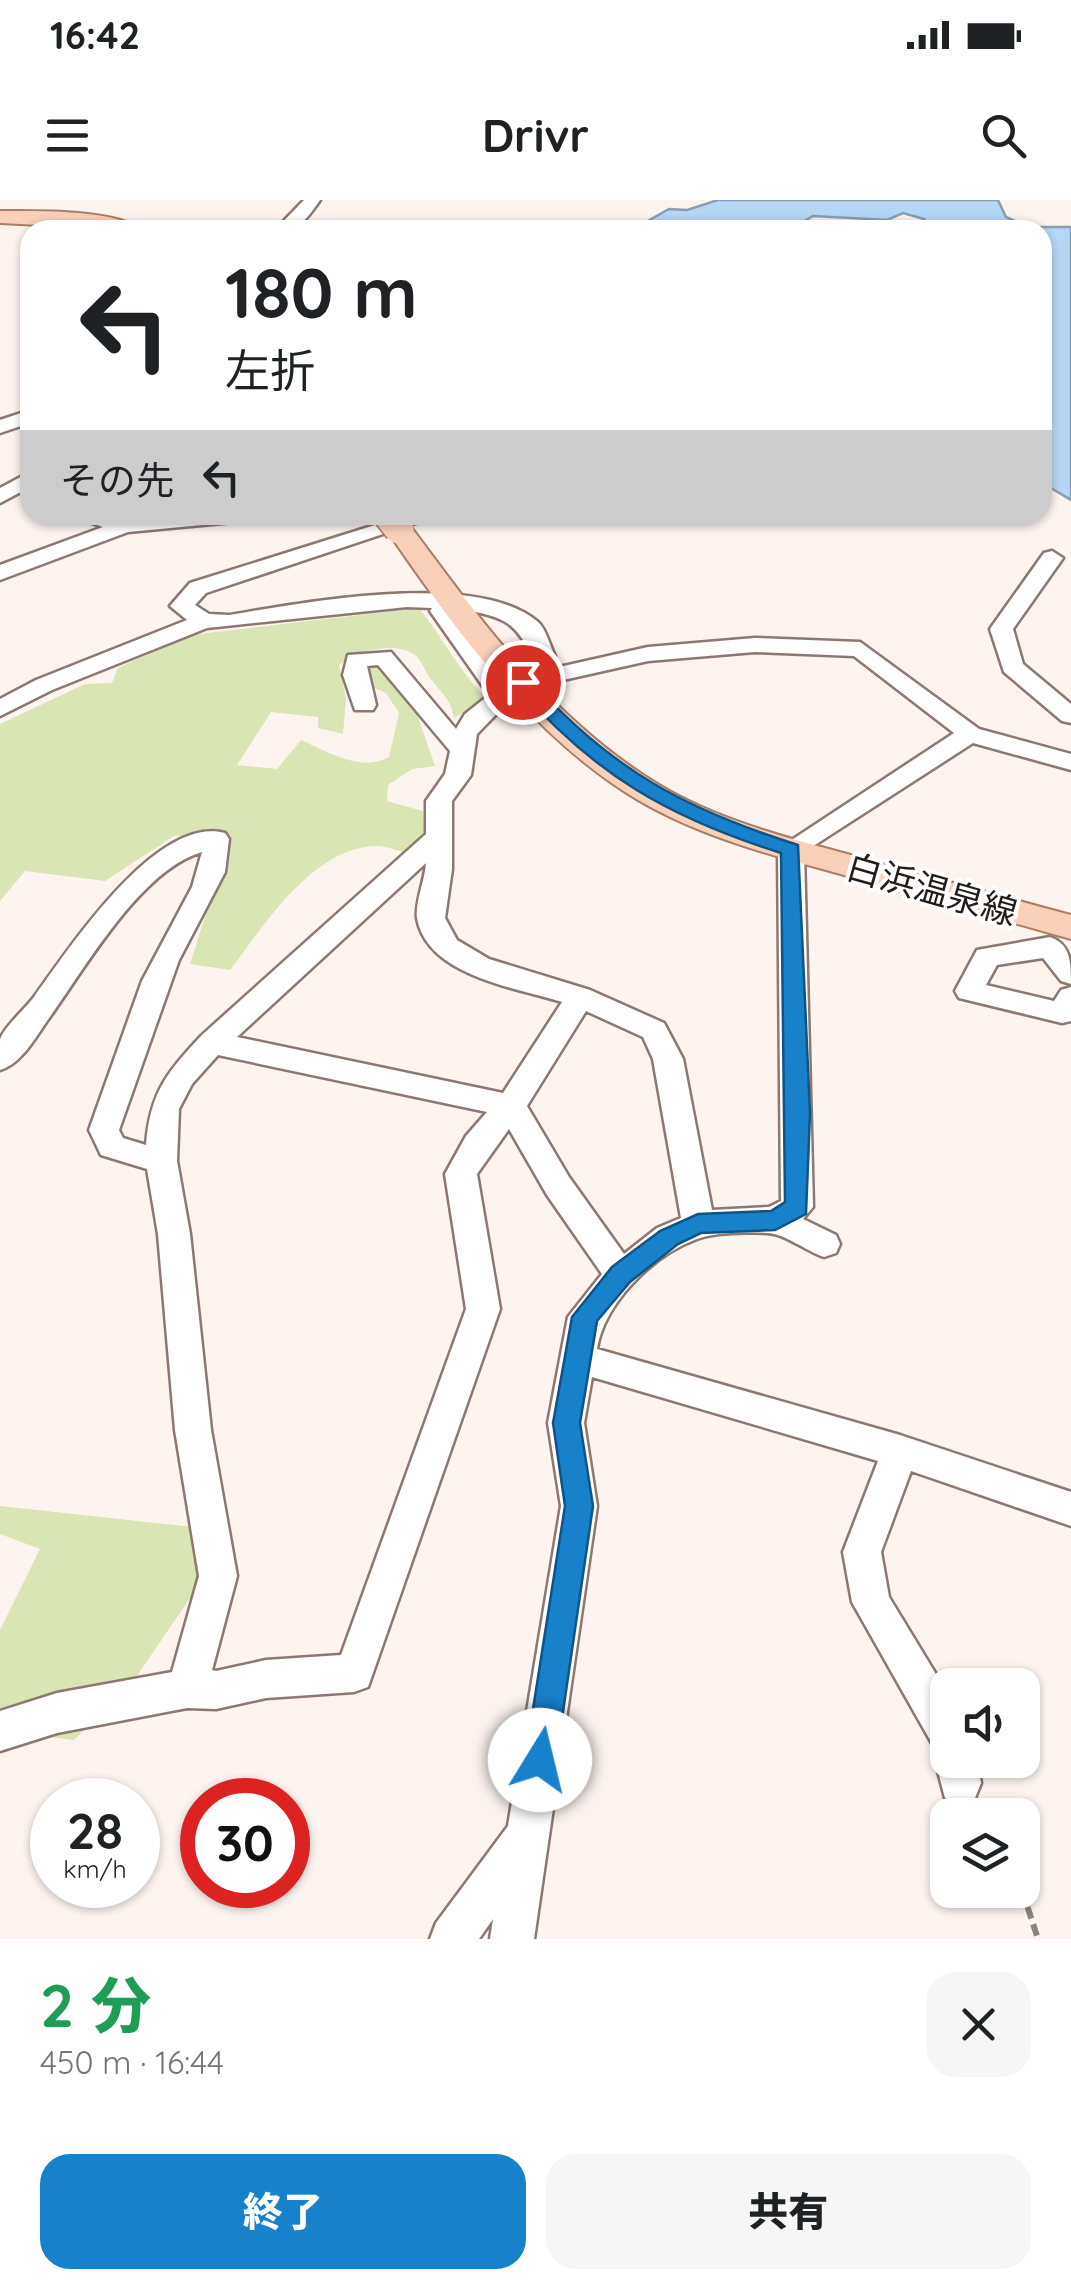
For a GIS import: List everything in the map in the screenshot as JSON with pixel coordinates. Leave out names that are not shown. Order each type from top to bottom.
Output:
[{"type":"main road","points":[[0,217],[75,220]]},
{"type":"main road","name":"白浜温泉線","points":[[395,525],[487,648],[560,724],[646,791],[732,831],[1063,927]]},
{"type":"street","points":[[121,525],[125,526]]},
{"type":"street","points":[[0,572],[136,525]]},
{"type":"street","points":[[204,622],[181,606],[198,588],[397,525]]},
{"type":"street","points":[[1052,558],[1001,629],[1002,640],[1012,667],[1071,716]]},
{"type":"street","points":[[0,709],[44,685],[204,622],[452,601],[507,610],[531,624],[543,656],[520,682],[474,719],[462,749],[458,775],[439,801],[439,869],[431,918],[446,946],[479,966],[580,997],[654,1030],[668,1059],[698,1224]]},
{"type":"street","points":[[520,682],[648,654],[756,645],[860,649],[970,734],[1071,762]]},
{"type":"street","points":[[364,704],[355,675],[356,660],[383,657],[414,686],[420,702],[462,749]]},
{"type":"street","points":[[512,1939],[579,1506],[566,1423],[585,1317],[621,1274],[669,1238],[698,1224],[775,1220],[798,1207],[791,850],[970,734]]},
{"type":"street","points":[[0,1058],[23,1036],[96,930],[138,884],[195,841],[216,839],[218,854],[203,896],[166,958],[104,1130],[112,1146],[160,1161]]},
{"type":"street","points":[[187,1688],[218,1576],[193,1430],[174,1234],[160,1161],[164,1109],[181,1077],[212,1043],[436,839]]},
{"type":"street","points":[[1071,974],[1063,927],[987,956],[969,991],[1062,1013],[1071,996]]},
{"type":"street","points":[[0,1731],[58,1713],[187,1688],[216,1690],[266,1679],[354,1674],[484,1309],[461,1174],[477,1144],[511,1106],[580,997]]},
{"type":"street","points":[[212,1043],[511,1106],[558,1186],[621,1274]]},
{"type":"street","points":[[775,1220],[824,1244]]},
{"type":"street","points":[[578,1358],[900,1451],[1071,1508]]},
{"type":"street","points":[[900,1451],[862,1552],[871,1602],[930,1703]]},
{"type":"street","points":[[452,1939],[530,1833]]},
{"type":"path","points":[[1028,1908],[1038,1939]]},
{"type":"green space","points":[[419,608],[486,698],[454,718],[448,701],[415,655],[395,648],[365,652],[339,665],[346,699],[343,734],[318,728],[318,717],[271,712],[237,765],[277,769],[301,740],[356,762],[389,757],[399,713],[386,693],[365,684],[365,666],[385,668],[410,694],[435,766],[412,769],[388,785],[387,801],[423,811],[424,836],[408,853],[377,846],[354,849],[332,859],[293,891],[230,970],[190,964],[231,835],[174,836],[105,881],[25,871],[0,901],[0,724],[85,684],[112,683],[118,668],[191,635]]},
{"type":"green space","points":[[0,1506],[193,1527],[203,1579],[132,1683],[74,1740],[0,1731],[0,1630],[40,1549],[0,1534]]},
{"type":"water","points":[[718,200],[998,200],[1006,217],[1013,220],[923,220],[903,213],[887,220],[813,216],[806,220],[650,220],[669,209],[687,210]]},
{"type":"water","points":[[1052,227],[1071,227],[1071,500],[1052,489]]},
{"type":"route","points":[[523,682],[560,724],[608,766],[646,791],[690,814],[791,850],[799,1113],[798,1207],[775,1220],[698,1224],[669,1238],[621,1274],[585,1317],[566,1423],[579,1506],[540,1760]]}]
